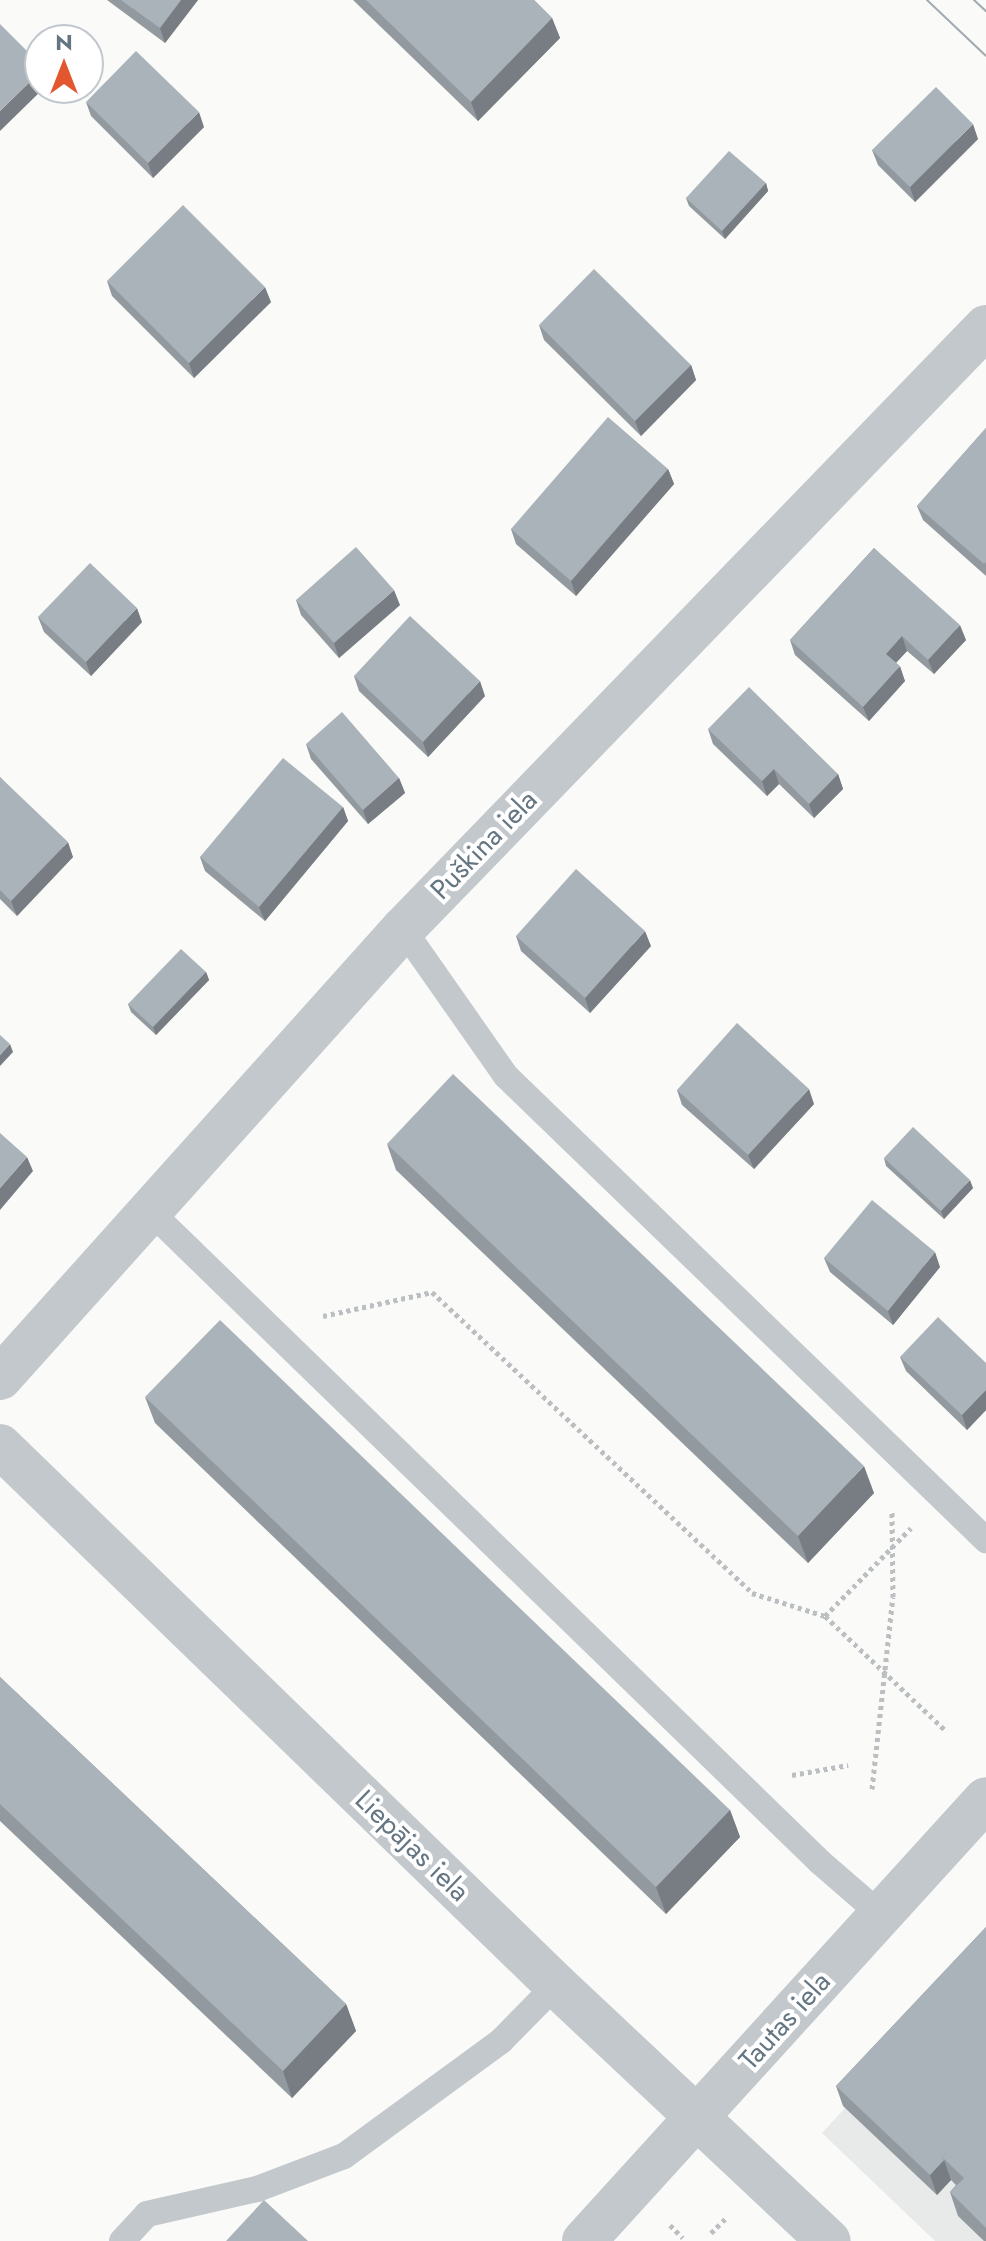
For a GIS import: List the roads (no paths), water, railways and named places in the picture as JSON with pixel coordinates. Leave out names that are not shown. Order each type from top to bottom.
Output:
[{"type":"street","name":"Puškina iela","points":[[0,1378],[153,1214],[403,929],[986,327]]},
{"type":"street","name":"Liepājas iela","points":[[0,1446],[556,1985],[829,2241]]},
{"type":"street","name":"Tautas iela","points":[[584,2241],[986,1799]]},
{"type":"lane","points":[[403,929],[506,1076],[986,1540]]},
{"type":"lane","points":[[153,1214],[797,1840],[880,1914]]},
{"type":"lane","points":[[122,2241],[147,2214],[257,2189],[344,2156],[501,2041],[556,1985]]},
{"type":"tram line","points":[[927,0],[986,56]]},
{"type":"tram line","points":[[974,0],[986,11]]}]
